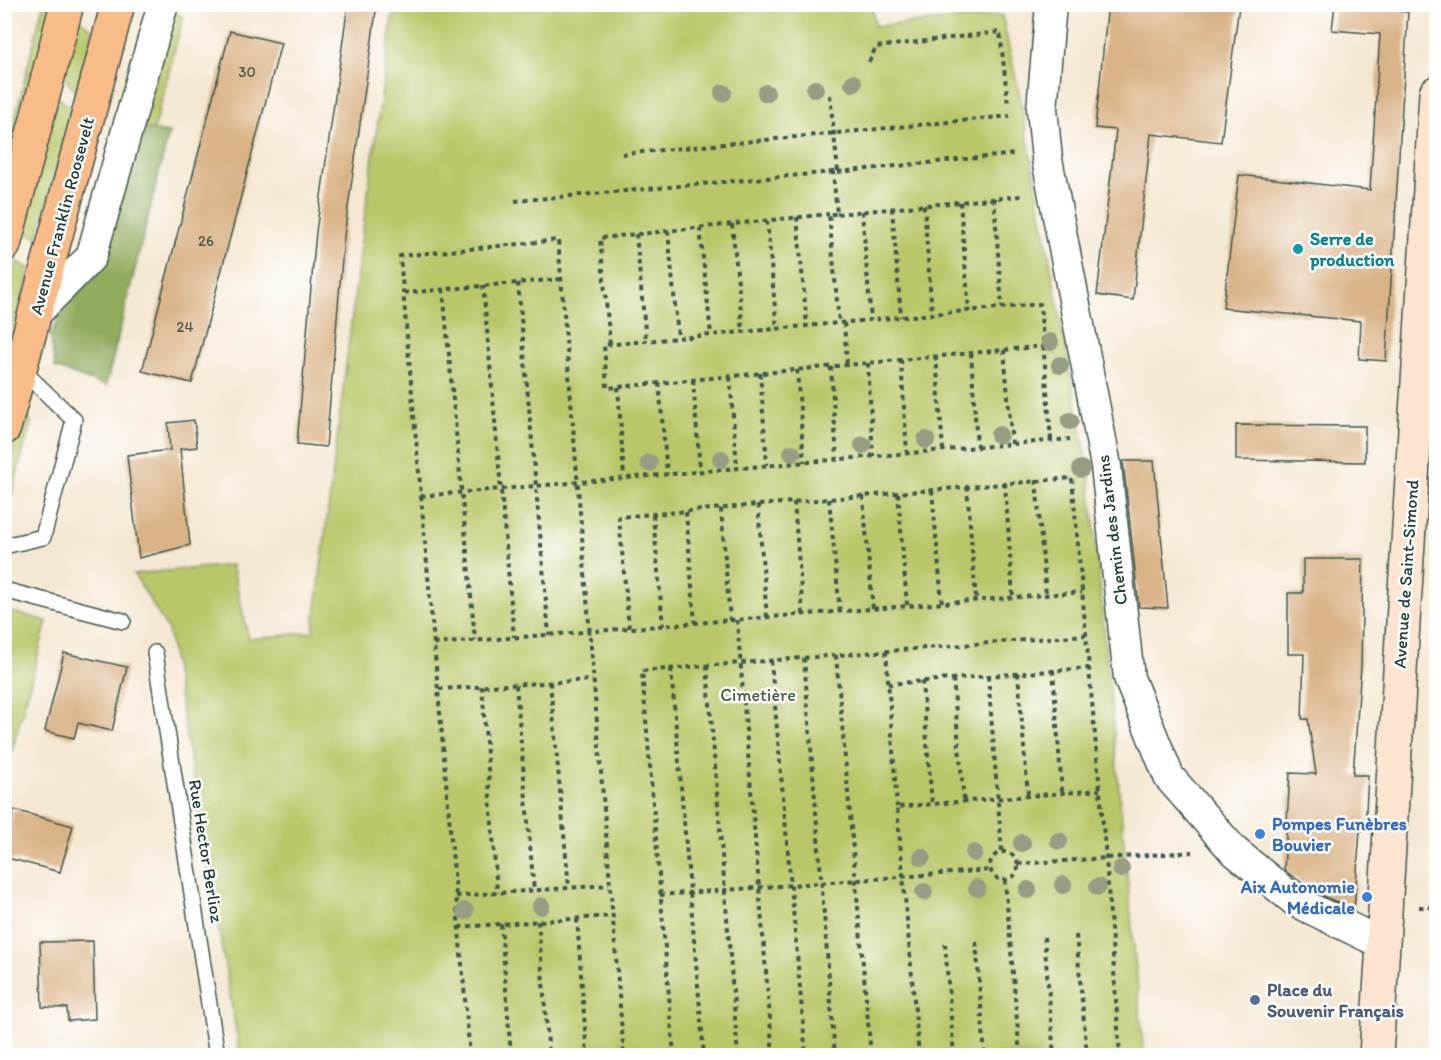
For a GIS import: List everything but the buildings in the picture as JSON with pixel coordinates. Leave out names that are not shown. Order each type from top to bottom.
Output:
[{"type":"main road","points":[[4,245],[67,4]]},
{"type":"main road","name":"Avenue Franklin Roosevelt","points":[[4,428],[118,4]]},
{"type":"main road","name":"Avenue de Saint-Simond","points":[[1376,1056],[1437,93]]},
{"type":"street","points":[[36,313],[91,257],[163,4]]},
{"type":"street","name":"Chemin des Jardins","points":[[1051,4],[1041,109],[1047,159],[1101,437],[1129,678],[1169,777],[1233,850],[1294,901],[1383,944]]},
{"type":"lane","points":[[4,546],[44,537],[74,420],[20,368]]},
{"type":"lane","points":[[4,590],[123,621]]},
{"type":"lane","name":"Rue Hector Berlioz","points":[[155,652],[217,1056]]},
{"type":"path","points":[[869,62],[876,47],[1000,32],[1010,116]]},
{"type":"path","points":[[830,95],[837,214]]},
{"type":"path","points":[[622,154],[1019,115]]},
{"type":"path","points":[[515,201],[1023,153]]},
{"type":"path","points":[[610,344],[600,238],[1029,195]]},
{"type":"path","points":[[994,198],[1002,307]]},
{"type":"path","points":[[960,202],[969,311]]},
{"type":"path","points":[[924,205],[932,314]]},
{"type":"path","points":[[892,208],[901,317]]},
{"type":"path","points":[[862,211],[871,320]]},
{"type":"path","points":[[829,214],[847,365]]},
{"type":"path","points":[[797,217],[807,326]]},
{"type":"path","points":[[767,221],[777,329]]},
{"type":"path","points":[[732,225],[743,331]]},
{"type":"path","points":[[700,228],[711,335]]},
{"type":"path","points":[[668,231],[678,338]]},
{"type":"path","points":[[636,234],[646,341]]},
{"type":"path","points":[[470,1056],[400,255],[558,240],[624,1056]]},
{"type":"path","points":[[404,293],[561,279]]},
{"type":"path","points":[[518,283],[549,635]]},
{"type":"path","points":[[483,285],[514,638]]},
{"type":"path","points":[[443,289],[475,640]]},
{"type":"path","points":[[1038,293],[1045,346],[1051,440]]},
{"type":"path","points":[[1040,304],[604,345],[607,388],[1045,346]]},
{"type":"path","points":[[1004,350],[1012,444]]},
{"type":"path","points":[[970,353],[978,447]]},
{"type":"path","points":[[936,356],[943,450]]},
{"type":"path","points":[[902,360],[907,453]]},
{"type":"path","points":[[868,363],[873,456]]},
{"type":"path","points":[[831,367],[837,459]]},
{"type":"path","points":[[797,370],[804,462]]},
{"type":"path","points":[[760,374],[767,465]]},
{"type":"path","points":[[730,377],[736,467]]},
{"type":"path","points":[[693,380],[700,470]]},
{"type":"path","points":[[659,383],[667,474]]},
{"type":"path","points":[[618,387],[624,477]]},
{"type":"path","points":[[422,496],[700,470],[1101,437]]},
{"type":"path","points":[[629,628],[619,518],[1072,478],[1106,858],[1120,1054],[1084,1055],[1076,935]]},
{"type":"path","points":[[1036,480],[1046,595]]},
{"type":"path","points":[[1005,483],[1013,598]]},
{"type":"path","points":[[967,486],[976,600]]},
{"type":"path","points":[[933,490],[942,603]]},
{"type":"path","points":[[898,493],[907,606]]},
{"type":"path","points":[[863,496],[873,609]]},
{"type":"path","points":[[829,499],[840,612]]},
{"type":"path","points":[[794,502],[803,615]]},
{"type":"path","points":[[758,505],[767,618]]},
{"type":"path","points":[[721,508],[730,620]]},
{"type":"path","points":[[686,512],[695,623]]},
{"type":"path","points":[[653,515],[663,626]]},
{"type":"path","points":[[434,644],[1082,592]]},
{"type":"path","points":[[737,620],[773,1056]]},
{"type":"path","points":[[674,1056],[642,671],[1086,635]]},
{"type":"path","points":[[886,651],[919,1056]]},
{"type":"path","points":[[836,655],[871,1056]]},
{"type":"path","points":[[804,658],[835,1056]]},
{"type":"path","points":[[771,661],[806,1056]]},
{"type":"path","points":[[707,666],[738,1056]]},
{"type":"path","points":[[888,684],[1089,668]]},
{"type":"path","points":[[671,669],[704,1056]]},
{"type":"path","points":[[1053,670],[1062,793]]},
{"type":"path","points":[[1018,673],[1028,796]]},
{"type":"path","points":[[988,676],[1002,852]]},
{"type":"path","points":[[953,679],[963,801]]},
{"type":"path","points":[[438,689],[592,680]]},
{"type":"path","points":[[922,681],[932,804]]},
{"type":"path","points":[[550,682],[568,888]]},
{"type":"path","points":[[516,685],[534,891]]},
{"type":"path","points":[[482,686],[498,893]]},
{"type":"path","points":[[897,807],[1100,790]]},
{"type":"path","points":[[1018,864],[1233,850]]},
{"type":"path","points":[[1002,852],[1014,856],[1018,864],[1017,873],[1005,880],[996,877],[991,870],[994,856],[1002,852]]},
{"type":"path","points":[[660,895],[991,870]]},
{"type":"path","points":[[1005,880],[1020,1056]]},
{"type":"path","points":[[456,896],[609,885]]},
{"type":"path","points":[[459,927],[612,916]]},
{"type":"path","points":[[577,918],[586,1056]]},
{"type":"path","points":[[538,921],[549,1056]]},
{"type":"path","points":[[501,924],[511,1056]]},
{"type":"path","points":[[1044,937],[1054,1056]]},
{"type":"path","points":[[976,942],[985,1056]]},
{"type":"path","points":[[945,944],[954,1056]]},
{"type":"green space","points":[[43,5],[55,5],[5,205],[5,158]]},
{"type":"green space","name":"Cimetière","points":[[394,5],[872,5],[875,26],[1002,15],[1020,97],[1090,480],[1144,1055],[240,1055],[168,630],[134,574],[232,565],[249,639],[313,632],[362,235]]},
{"type":"green space","points":[[172,12],[183,17],[154,130],[141,128]]},
{"type":"green space","points":[[78,18],[93,30],[76,92],[64,78]]},
{"type":"green space","points":[[58,97],[73,109],[37,239],[25,231]]},
{"type":"green space","points":[[141,128],[169,133],[106,386],[55,368],[50,334],[68,304],[97,274]]},
{"type":"green space","points":[[17,261],[30,269],[11,336],[5,330],[5,306]]},
{"type":"green space","points":[[23,409],[31,422],[8,508],[5,509],[5,479]]},
{"type":"green space","points":[[4,610],[47,621],[5,777]]},
{"type":"place","name":"Serre de production","points":[[1298,249]]},
{"type":"place","name":"Pompes Funèbres Bouvier","points":[[1260,834]]},
{"type":"place","name":"Aix Autonomie Médicale","points":[[1367,897]]},
{"type":"place","name":"Place du Souvenir Français","points":[[1255,1000]]}]
